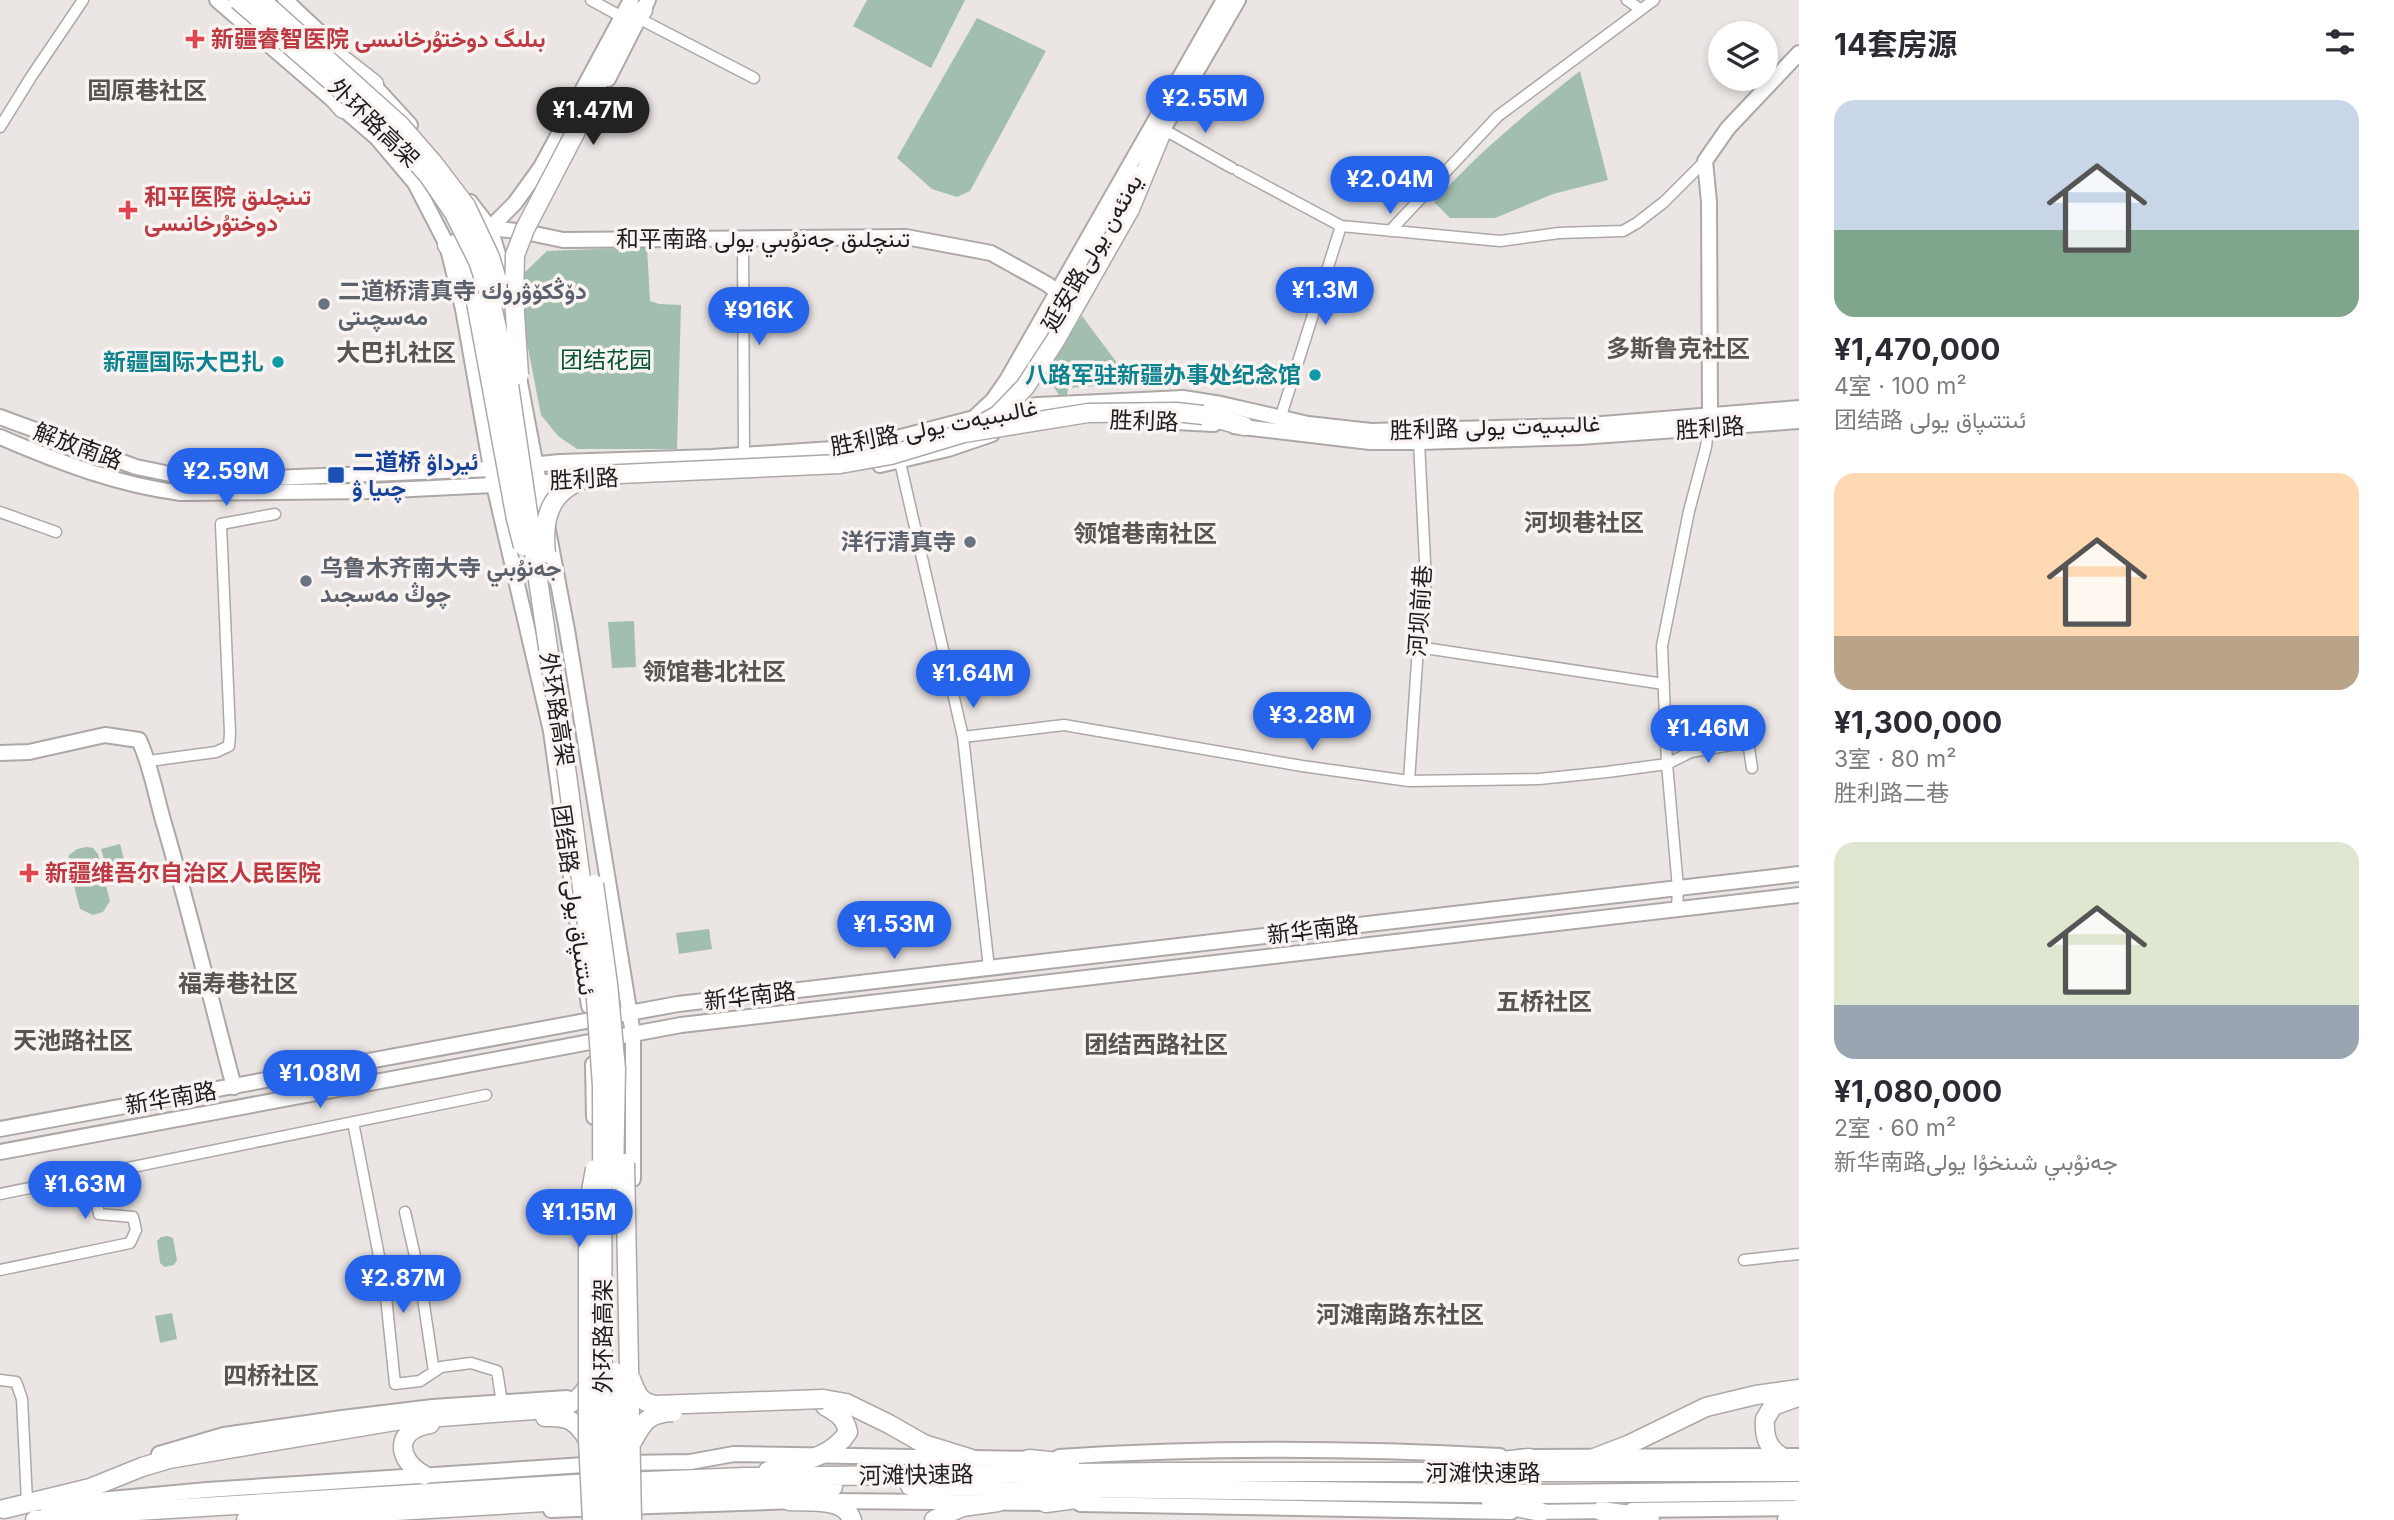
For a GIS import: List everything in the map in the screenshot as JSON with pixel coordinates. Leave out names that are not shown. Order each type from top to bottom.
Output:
[{"type":"highway","name":"外环路高架","points":[[261,0],[400,124],[434,164],[466,206],[490,257],[501,293],[519,375],[608,984],[616,1069],[615,1374],[619,1520]]},
{"type":"highway","points":[[274,0],[321,44],[374,84]]},
{"type":"highway","points":[[232,5],[325,88],[343,109]]},
{"type":"highway","name":"外环路高架","points":[[232,5],[392,134],[428,175],[454,213],[478,261],[490,297],[508,378],[595,985],[602,1086],[595,1517]]},
{"type":"highway","points":[[519,375],[514,298],[515,255],[525,229],[575,133],[614,48],[640,7]]},
{"type":"highway","points":[[964,433],[998,415],[1024,387],[1055,341],[1130,209],[1164,129]]},
{"type":"highway","points":[[447,245],[463,264],[476,302],[516,519],[546,637]]},
{"type":"highway","points":[[546,553],[546,517],[553,501],[565,488],[580,479],[598,475],[840,464],[891,455],[964,433],[1088,413],[1176,412],[1203,415],[1244,426]]},
{"type":"highway","points":[[615,1096],[624,1139],[628,1373],[634,1520]]},
{"type":"highway","points":[[595,1517],[588,1440],[589,1202],[602,1139]]},
{"type":"highway","points":[[628,1373],[639,1399],[645,1403],[846,1404],[924,1444],[972,1459]]},
{"type":"highway","points":[[2,1509],[27,1501],[64,1496],[169,1459],[401,1420],[559,1408],[570,1405],[584,1394],[588,1385]]},
{"type":"highway","points":[[1594,1458],[1629,1445],[1706,1407],[1756,1395],[1799,1389]]},
{"type":"highway","points":[[1790,1457],[1772,1451],[1767,1443],[1765,1419],[1773,1406],[1799,1396]]},
{"type":"highway","points":[[630,1446],[646,1420],[656,1414],[824,1403],[846,1422],[848,1432],[840,1444],[821,1455],[745,1477]]},
{"type":"highway","points":[[416,1470],[403,1455],[402,1443],[410,1430],[418,1425],[563,1416],[573,1421],[588,1440]]},
{"type":"highway","points":[[1404,1482],[1529,1458]]},
{"type":"highway","points":[[1029,1459],[1156,1480]]},
{"type":"highway","name":"河滩快速路","points":[[34,1520],[534,1486],[745,1477],[1404,1482],[1799,1472]]},
{"type":"highway","points":[[1045,1503],[1156,1480]]},
{"type":"highway","name":"河滩快速路","points":[[246,1520],[855,1486],[1156,1480]]},
{"type":"highway","points":[[1404,1482],[1541,1512]]},
{"type":"highway","name":"河滩快速路","points":[[1404,1482],[1541,1494],[1799,1491]]},
{"type":"highway","points":[[789,1501],[836,1504],[851,1515],[852,1520]]},
{"type":"highway","points":[[934,1520],[962,1507],[998,1502]]},
{"type":"highway","points":[[1787,1520],[1799,1508]]},
{"type":"highway","points":[[1601,1511],[1647,1519]]},
{"type":"highway","points":[[443,1520],[466,1513]]},
{"type":"main road","name":"团结路 ئىتتىپاق يولى","points":[[217,0],[232,5],[376,138],[415,183],[447,245],[463,309],[494,485],[551,731],[591,1020],[600,1432],[589,1455],[579,1464]]},
{"type":"main road","points":[[232,5],[248,0]]},
{"type":"main road","points":[[285,0],[374,84],[439,161],[489,228],[506,279]]},
{"type":"main road","points":[[976,416],[993,400],[1061,295],[1224,0]]},
{"type":"main road","name":"延安路يەنئەن يولى","points":[[990,435],[1061,295],[1164,129],[1238,0]]},
{"type":"main road","name":"团结路 ئىتتىپاق يولى","points":[[640,7],[540,211],[525,232],[506,279],[519,387],[567,630],[631,1013],[633,1435],[643,1462]]},
{"type":"main road","points":[[447,245],[489,228],[515,203],[541,167],[622,17],[640,7]]},
{"type":"main road","points":[[1709,422],[1709,202],[1705,161],[1728,128],[1799,53]]},
{"type":"main road","name":"和平南路 تىنچلىق جەنۇبىي يولى","points":[[489,228],[564,240],[906,237],[991,253],[1061,295]]},
{"type":"main road","name":"胜利路 غالىبىيەت يولى","points":[[492,469],[862,447],[1005,410],[1038,405],[1183,398],[1308,424],[1382,431],[1709,422]]},
{"type":"main road","name":"胜利路","points":[[0,438],[65,465],[153,489],[181,493],[372,491],[778,469],[841,471],[900,462],[990,435],[1061,421],[1132,420],[1244,426],[1370,442],[1419,442],[1580,437],[1799,408]]},
{"type":"main road","name":"解放南路","points":[[0,417],[123,463],[185,477],[221,480],[492,469]]},
{"type":"main road","name":"胜利路","points":[[1709,422],[1799,421]]},
{"type":"main road","points":[[0,754],[29,752],[105,735],[139,740],[149,761],[234,1087]]},
{"type":"main road","name":"新华南路","points":[[0,1129],[678,1004],[1799,874]]},
{"type":"main road","name":"新华南路","points":[[0,1152],[681,1025],[1799,895]]},
{"type":"main road","points":[[856,983],[859,1004]]},
{"type":"main road","points":[[64,1496],[115,1469],[224,1435],[433,1407],[566,1399],[585,1381],[598,1355]]},
{"type":"main road","points":[[2,1509],[416,1470],[690,1462],[734,1454],[1029,1459],[1158,1450],[1386,1450],[1529,1458],[1790,1457]]},
{"type":"main road","points":[[389,1520],[466,1513],[595,1517],[648,1506],[789,1501],[1541,1512],[1799,1508]]},
{"type":"main road","points":[[634,1520],[648,1506]]},
{"type":"street","points":[[0,127],[83,0]]},
{"type":"street","points":[[591,0],[622,17]]},
{"type":"street","points":[[1627,0],[1640,9]]},
{"type":"street","points":[[1390,231],[1498,116],[1654,0]]},
{"type":"street","points":[[640,7],[754,78]]},
{"type":"street","points":[[1164,129],[1341,226],[1500,241],[1559,233],[1623,231],[1664,202],[1705,161]]},
{"type":"street","points":[[1280,419],[1341,226]]},
{"type":"street","points":[[743,239],[744,455]]},
{"type":"street","points":[[1677,910],[1678,888],[1667,764],[1662,646],[1689,511],[1706,447],[1709,422]]},
{"type":"street","name":"河坝前巷","points":[[1409,780],[1418,647],[1426,581],[1419,442]]},
{"type":"street","points":[[900,462],[963,737],[989,968]]},
{"type":"street","points":[[0,512],[56,532]]},
{"type":"street","points":[[149,761],[216,752],[229,746],[221,524],[275,514]]},
{"type":"street","points":[[1418,647],[1664,684]]},
{"type":"street","points":[[963,737],[1064,725],[1302,766],[1409,780],[1538,779],[1667,764],[1691,752],[1748,742],[1752,768]]},
{"type":"street","points":[[0,1194],[486,1095]]},
{"type":"street","points":[[353,1122],[385,1287],[395,1384],[420,1381],[441,1367],[471,1363],[497,1371],[502,1403]]},
{"type":"street","points":[[0,1270],[130,1243],[136,1230],[133,1217],[99,1214],[92,1176]]},
{"type":"street","points":[[405,1212],[420,1279],[434,1372]]},
{"type":"street","points":[[1744,1260],[1799,1254]]},
{"type":"street","points":[[0,1380],[16,1382],[22,1399],[27,1501]]},
{"type":"green space","points":[[867,0],[965,0],[931,68],[853,26]]},
{"type":"green space","points":[[977,18],[1046,51],[970,191],[957,197],[932,189],[897,158]]},
{"type":"green space","points":[[1580,71],[1608,180],[1553,194],[1495,218],[1450,218],[1434,202],[1486,150]]},
{"type":"green space","name":"团结花园","points":[[647,247],[650,301],[681,305],[677,449],[577,449],[558,436],[541,415],[519,302],[525,272],[547,251]]},
{"type":"green space","points":[[1082,316],[1132,383],[1068,388],[1067,395],[1059,395],[1045,373]]},
{"type":"green space","points":[[634,621],[636,667],[612,668],[608,622]]},
{"type":"green space","points":[[120,844],[129,879],[111,884],[101,849]]},
{"type":"green space","points":[[93,848],[98,854],[110,901],[103,912],[93,915],[80,909],[68,862],[69,855],[77,849]]},
{"type":"green space","points":[[709,929],[712,949],[679,954],[676,933]]},
{"type":"green space","points":[[168,1236],[173,1238],[177,1260],[174,1265],[165,1267],[160,1263],[157,1241]]},
{"type":"green space","points":[[172,1313],[177,1339],[160,1343],[155,1316]]},
{"type":"place","name":"新疆睿智医院 بىلىگ دوختۇرخانىسى","points":[[195,39]]},
{"type":"place","name":"和平医院 تىنچلىق دوختۇرخانىسى","points":[[128,210]]},
{"type":"place","name":"二道桥清真寺 دۆڭكۆۋرۈك مەسچىتى","points":[[324,304]]},
{"type":"place","name":"新疆国际大巴扎","points":[[278,362]]},
{"type":"place","name":"八路军驻新疆办事处纪念馆","points":[[1315,375]]},
{"type":"place","name":"二道桥 ئيرداۋ چىيا ۋ","points":[[336,475]]},
{"type":"place","name":"洋行清真寺","points":[[970,542]]},
{"type":"place","name":"乌鲁木齐南大寺 جەنۇبىي چوڭ مەسجىد","points":[[306,581]]},
{"type":"place","name":"新疆维吾尔自治区人民医院","points":[[29,873]]},
{"type":"district","name":"固原巷社区","points":[[147,90]]},
{"type":"district","name":"多斯鲁克社区","points":[[1678,348]]},
{"type":"district","name":"大巴扎社区","points":[[396,352]]},
{"type":"district","name":"河坝巷社区","points":[[1584,522]]},
{"type":"district","name":"领馆巷南社区","points":[[1145,533]]},
{"type":"district","name":"领馆巷北社区","points":[[714,671]]},
{"type":"district","name":"福寿巷社区","points":[[238,983]]},
{"type":"district","name":"五桥社区","points":[[1544,1001]]},
{"type":"district","name":"天池路社区","points":[[73,1040]]},
{"type":"district","name":"团结西路社区","points":[[1156,1044]]},
{"type":"district","name":"河滩南路东社区","points":[[1400,1314]]},
{"type":"district","name":"四桥社区","points":[[271,1375]]}]
